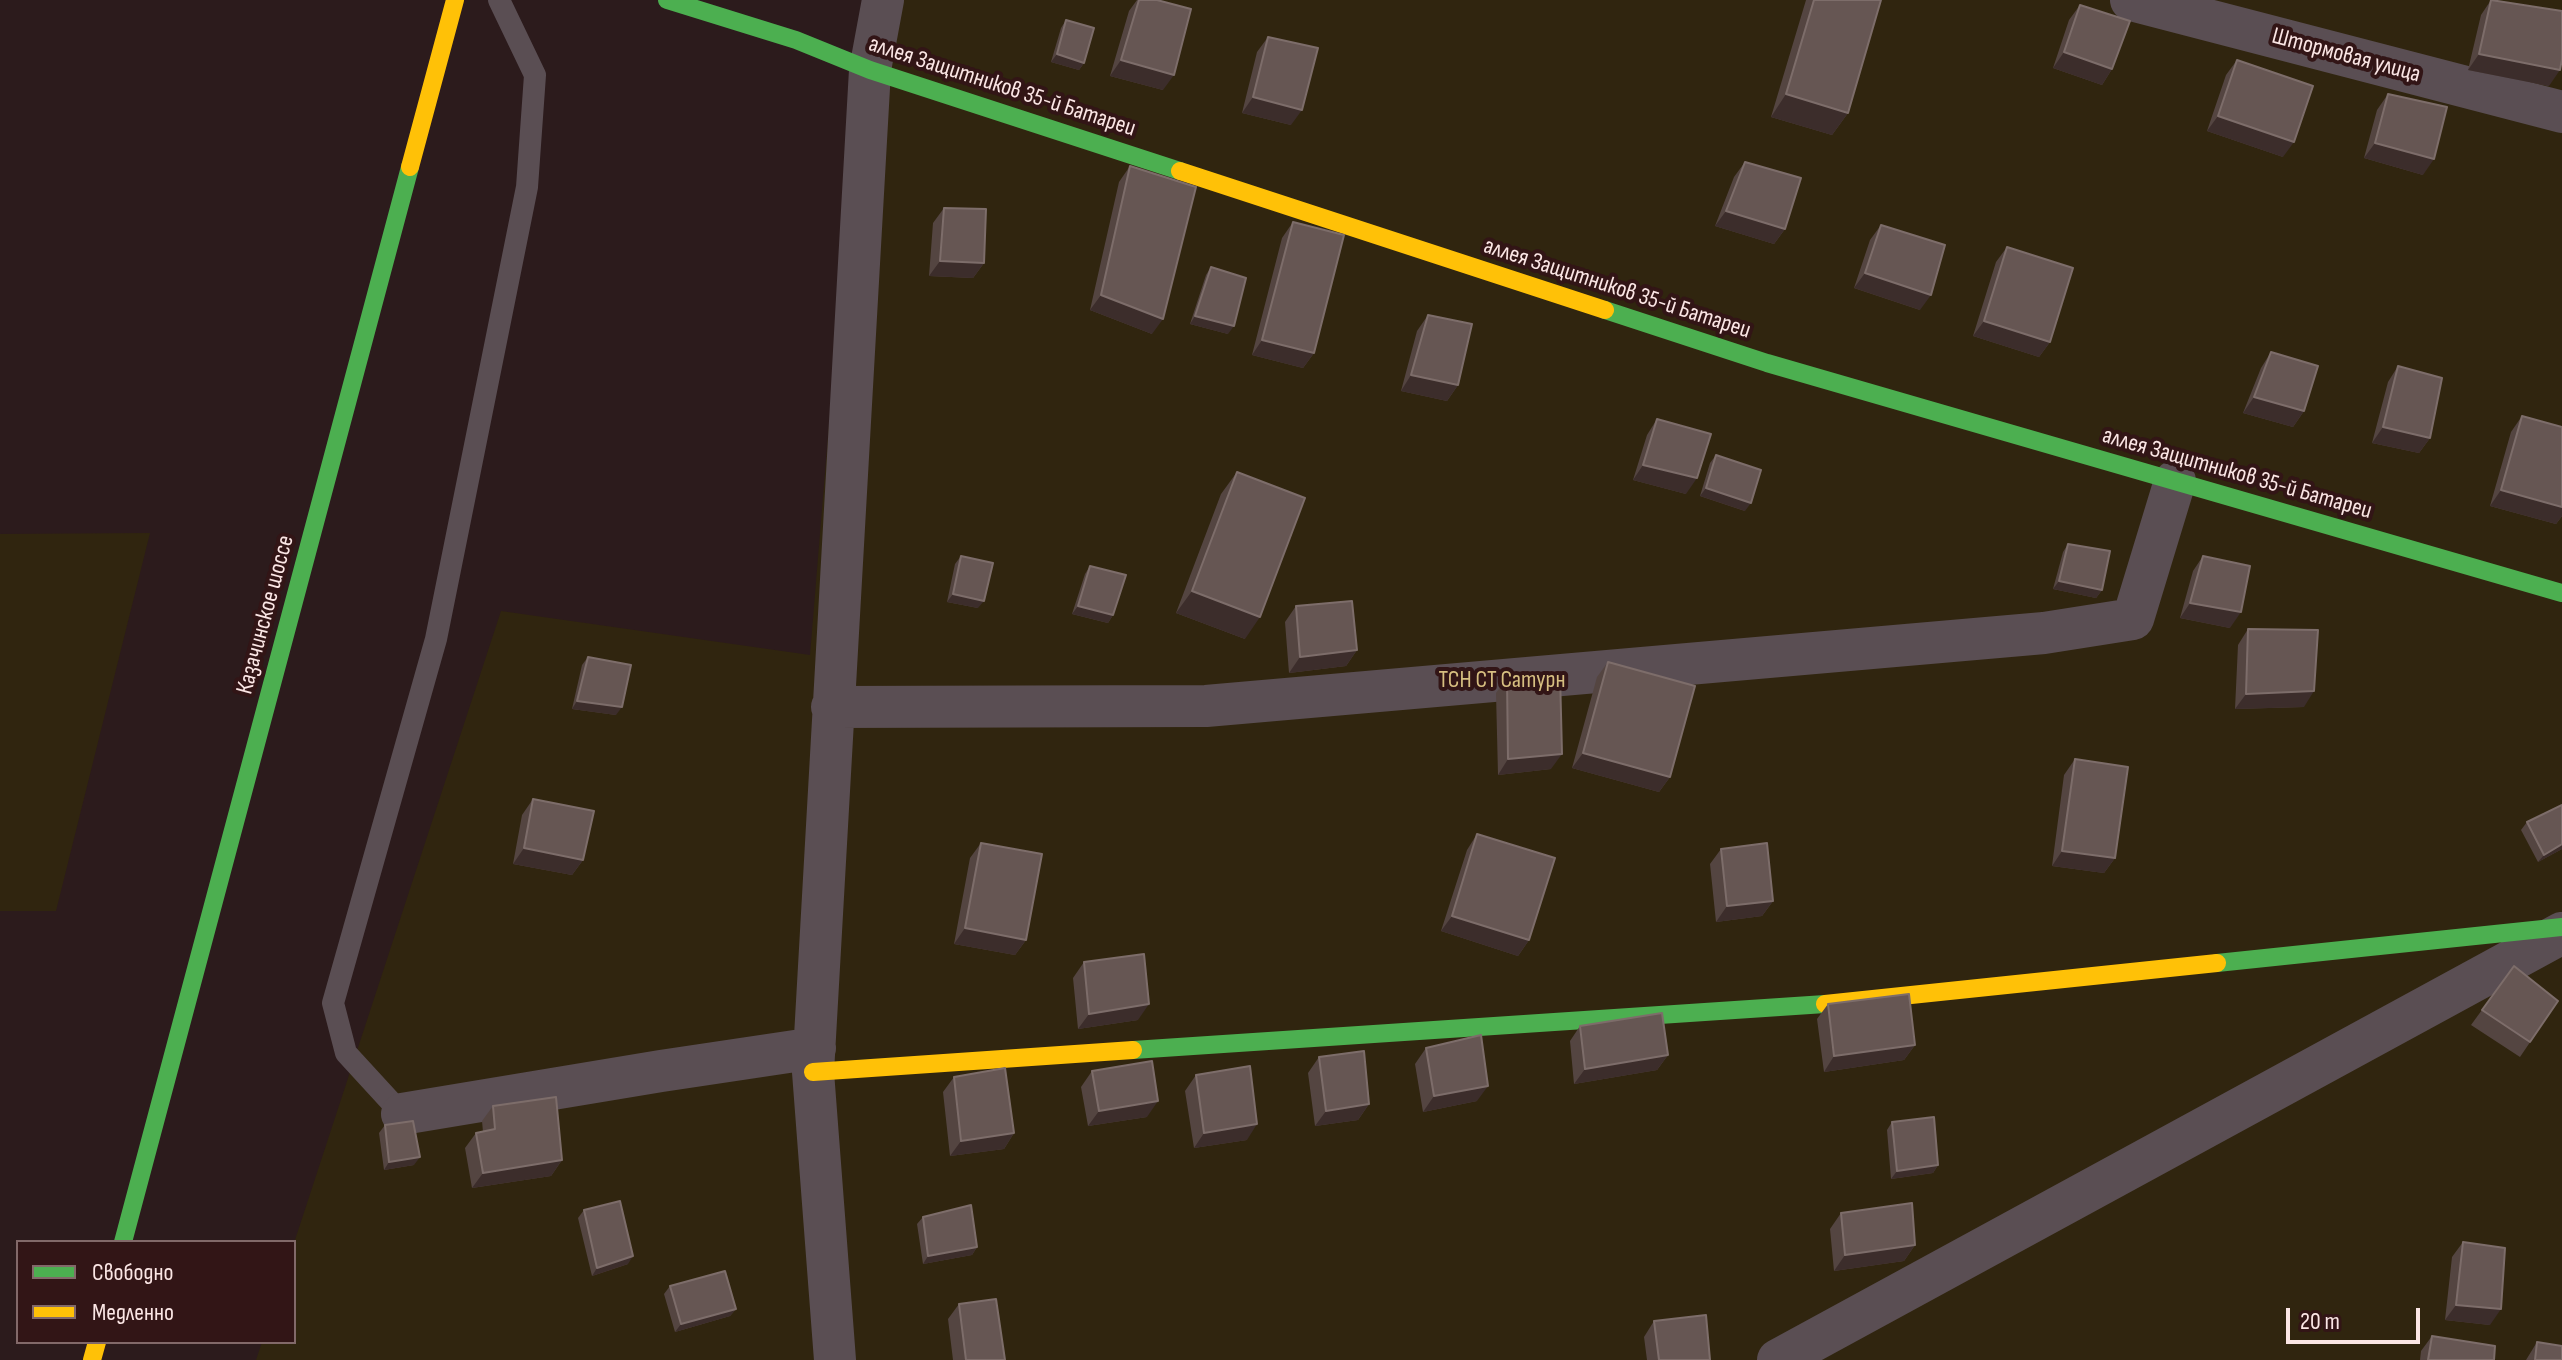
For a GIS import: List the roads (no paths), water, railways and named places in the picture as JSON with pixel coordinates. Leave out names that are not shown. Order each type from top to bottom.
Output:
[{"type":"street","name":"Казачинское шоссе","points":[[124,1240],[455,0]]},
{"type":"street","name":"аллея Защитников 35-й Батареи","points":[[667,0],[796,40],[870,70],[1767,363],[2562,593]]},
{"type":"street","points":[[835,1360],[814,1060],[870,70],[883,0]]},
{"type":"street","name":"Штормовая улица","points":[[2131,0],[2562,112]]},
{"type":"street","points":[[832,707],[1206,706],[2044,633],[2133,619],[2175,481]]},
{"type":"street","points":[[402,1114],[661,1071],[1835,1003],[2562,927]]},
{"type":"street","points":[[1778,1360],[2562,933]]},
{"type":"lane","points":[[402,1114],[346,1053],[333,1003],[436,639],[527,187],[535,75],[499,0]]},
{"type":"park label","name":"ТСН СТ Сатурн","points":[[1502,681]]}]
